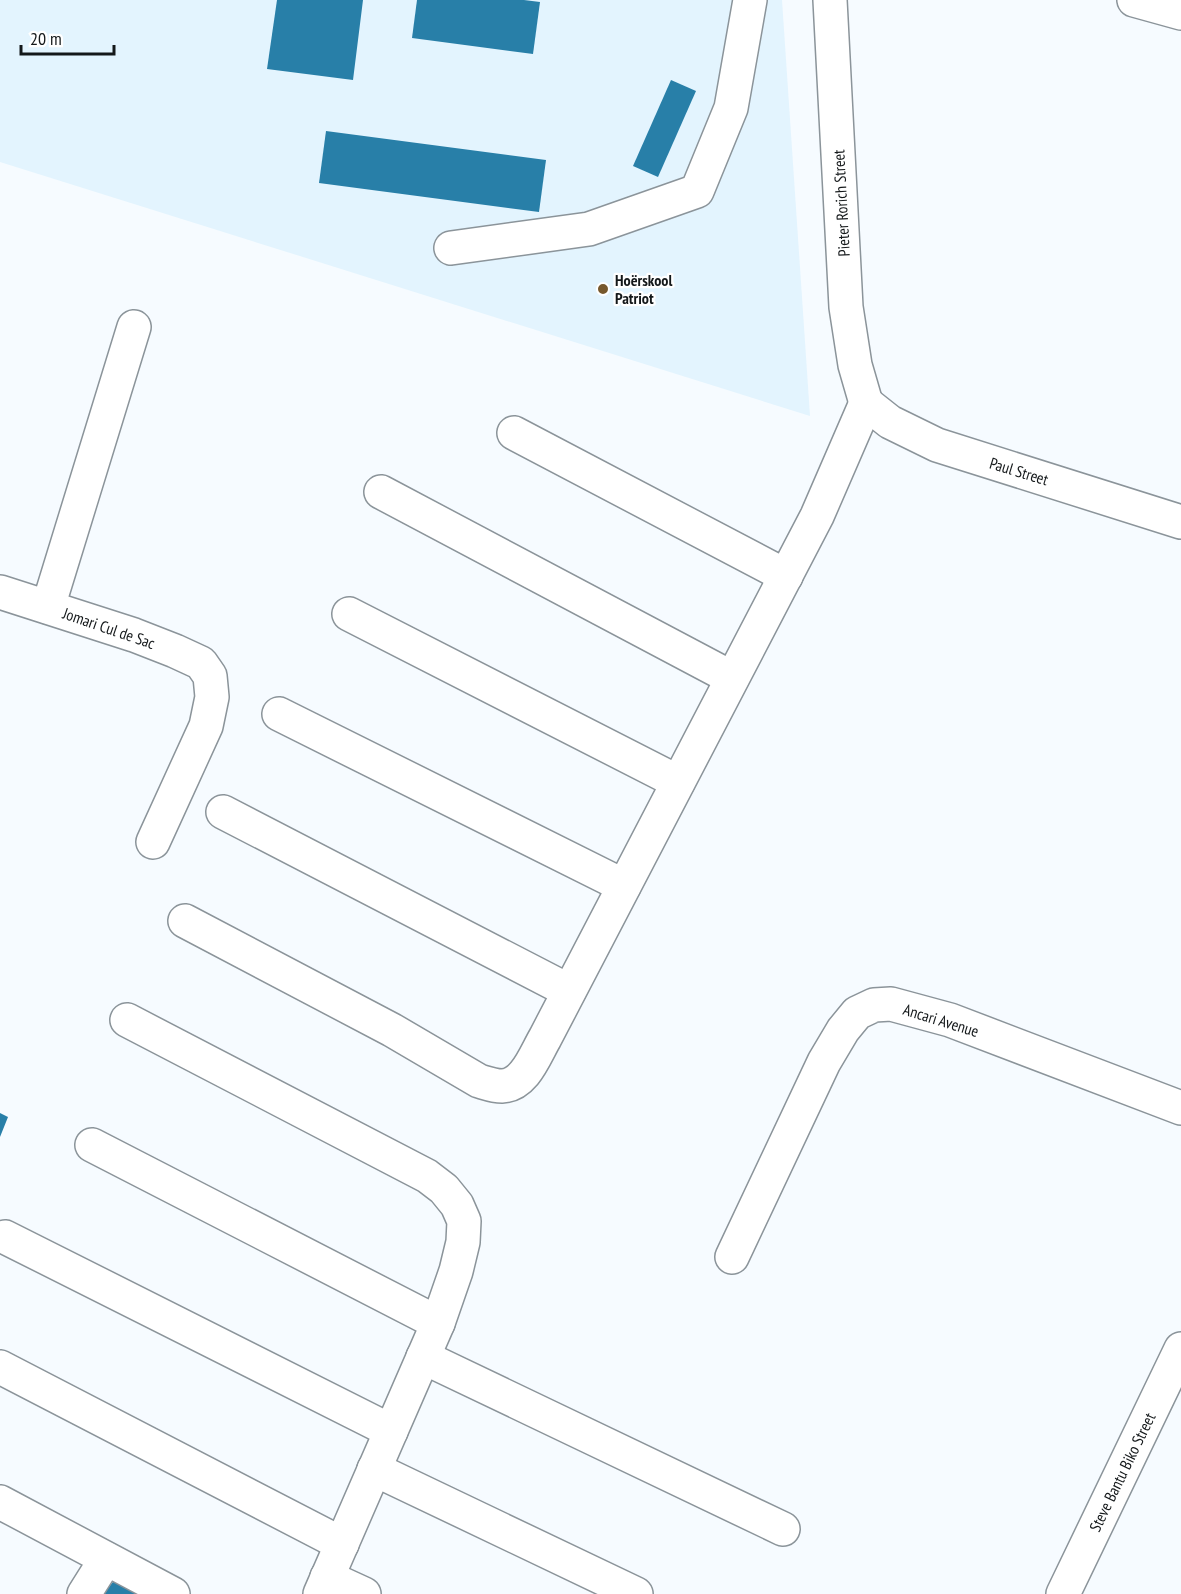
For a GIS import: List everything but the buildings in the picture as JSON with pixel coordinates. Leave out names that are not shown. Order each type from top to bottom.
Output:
[{"type":"street","points":[[451,248],[589,229],[697,191],[731,108],[750,0]]},
{"type":"street","name":"Pieter Rorich Street","points":[[830,0],[846,307],[855,365],[866,403]]},
{"type":"street","points":[[1134,0],[1181,13]]},
{"type":"street","points":[[48,607],[134,327]]},
{"type":"street","points":[[184,921],[392,1030],[479,1081],[504,1086],[517,1082],[527,1070],[569,992],[817,516],[866,403]]},
{"type":"street","name":"Paul Street","points":[[866,403],[890,422],[937,446],[1181,522]]},
{"type":"street","points":[[514,433],[786,576]]},
{"type":"street","points":[[381,492],[732,678]]},
{"type":"street","name":"Jomari Cul de Sac","points":[[0,592],[134,635],[175,651],[201,663],[210,676],[212,697],[206,726],[153,842]]},
{"type":"street","points":[[350,614],[678,782]]},
{"type":"street","points":[[279,714],[624,886]]},
{"type":"street","points":[[223,812],[569,992]]},
{"type":"street","name":"Ancari Avenue","points":[[732,1257],[824,1062],[843,1030],[857,1013],[874,1005],[891,1004],[950,1020],[1181,1107]]},
{"type":"street","points":[[127,1020],[427,1176],[444,1189],[457,1205],[464,1221],[463,1242],[456,1271],[438,1323],[324,1585],[364,1594]]},
{"type":"street","points":[[92,1145],[438,1323]]},
{"type":"street","points":[[5,1237],[391,1431]]},
{"type":"street","name":"Steve Bantu Biko Street","points":[[1063,1594],[1181,1349]]},
{"type":"street","points":[[423,1357],[783,1529]]},
{"type":"street","points":[[0,1366],[342,1544]]},
{"type":"street","points":[[374,1469],[636,1594]]},
{"type":"street","points":[[0,1502],[173,1594]]},
{"type":"street","points":[[84,1594],[106,1559]]},
{"type":"shaded area","name":"Hoërskool Patriot","points":[[0,0],[782,0],[810,416],[0,162]]},
{"type":"place","name":"Hoërskool Patriot","points":[[603,289]]}]
